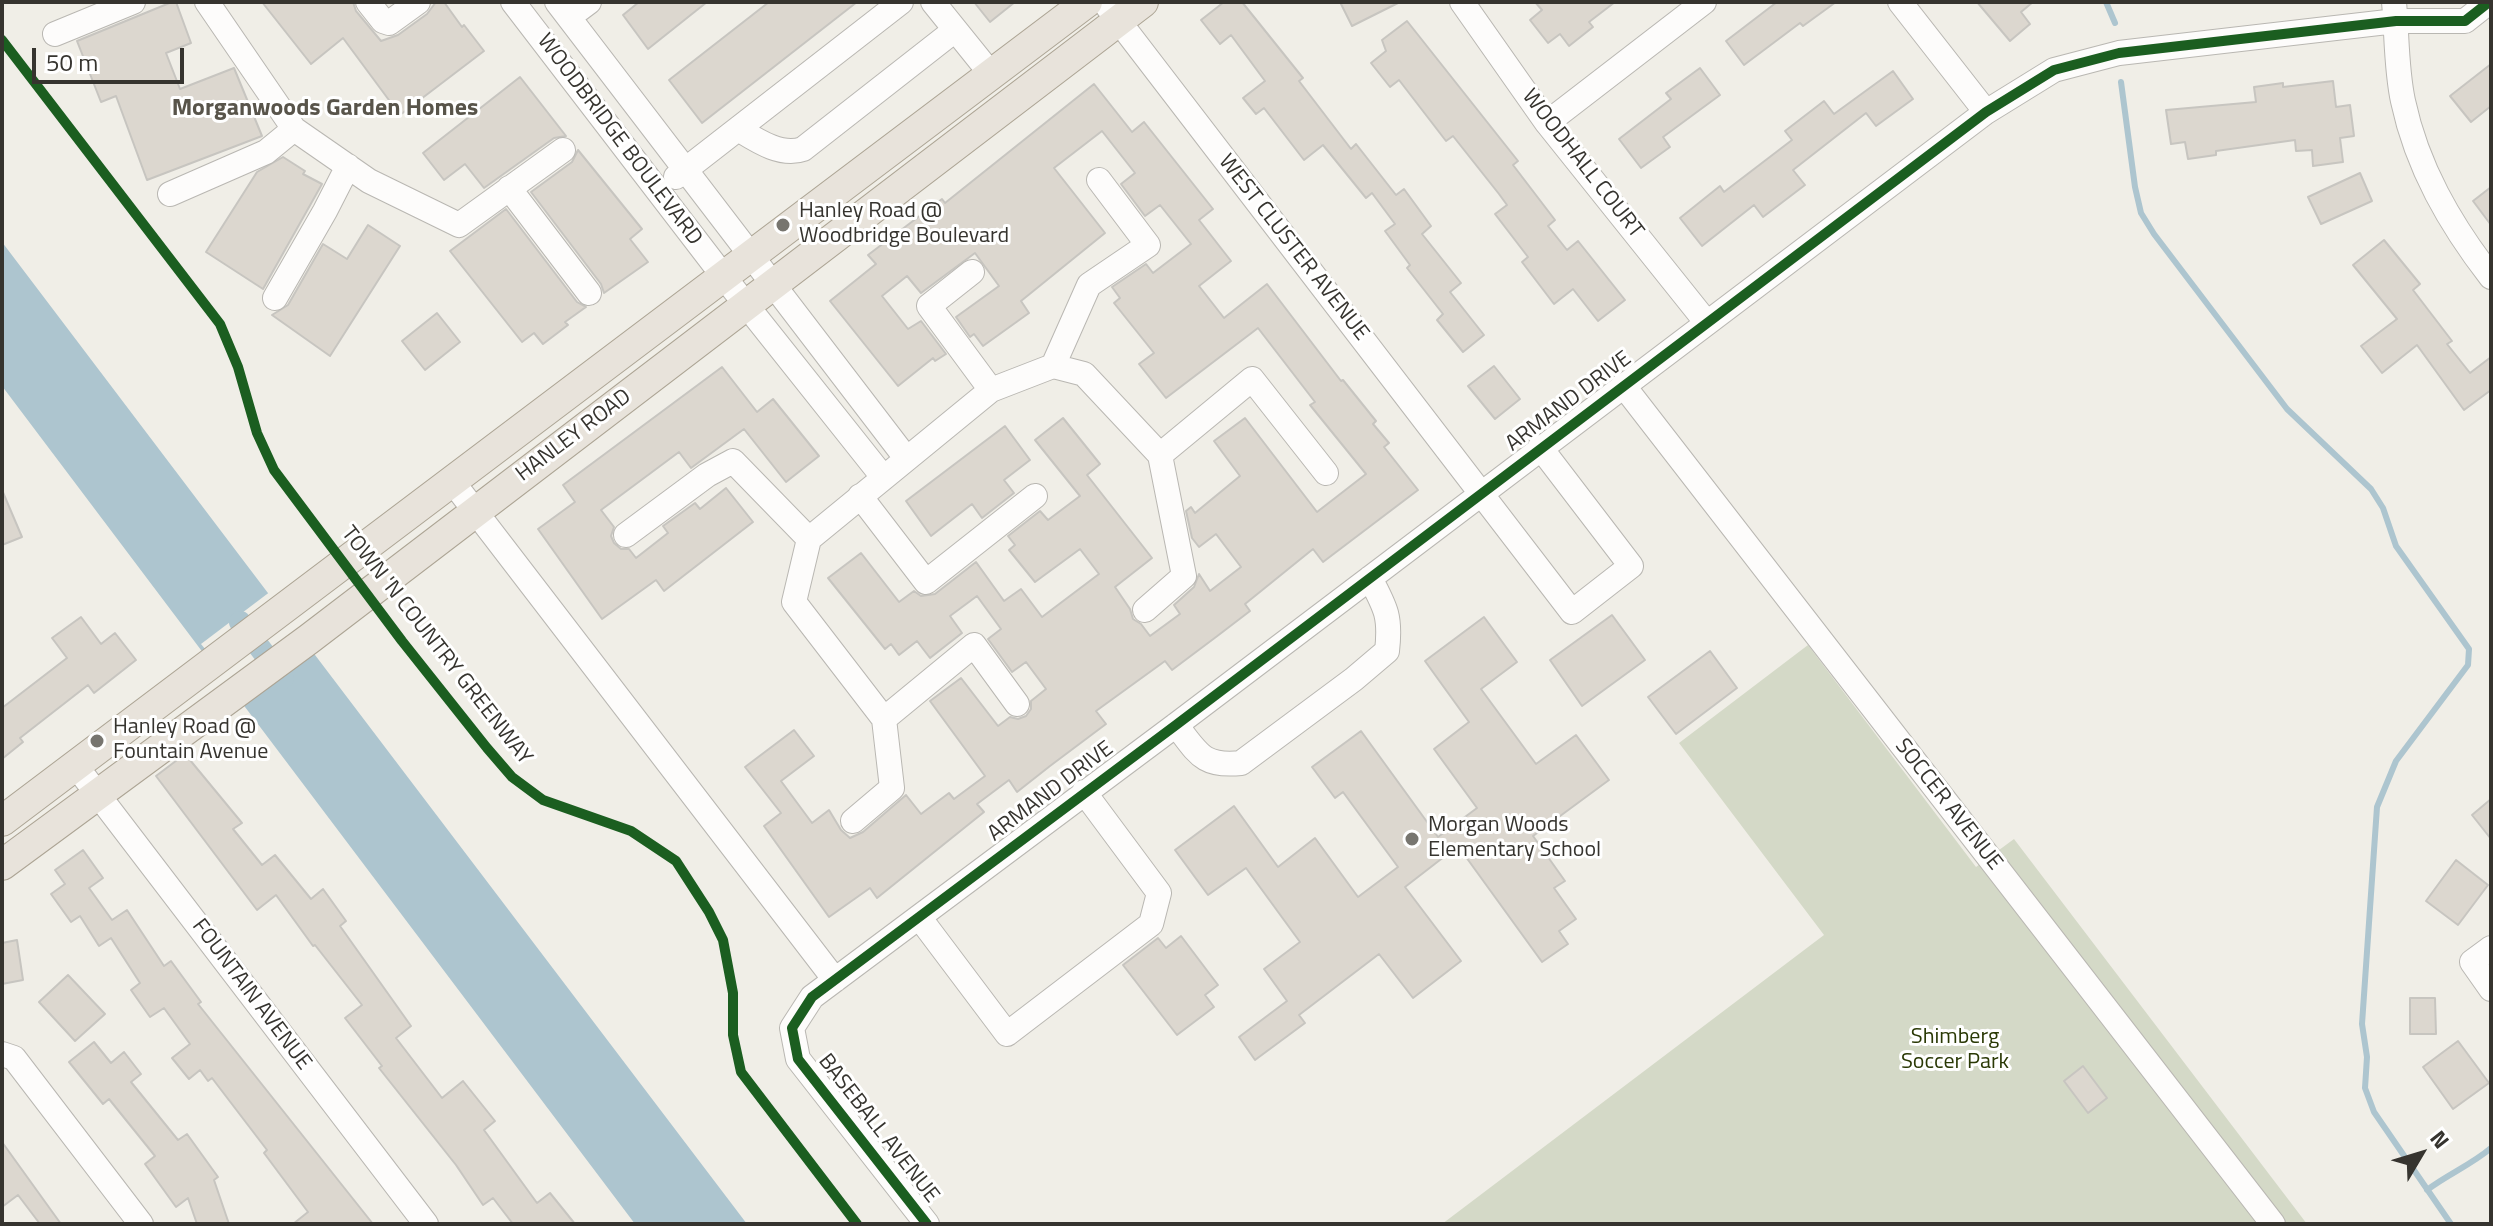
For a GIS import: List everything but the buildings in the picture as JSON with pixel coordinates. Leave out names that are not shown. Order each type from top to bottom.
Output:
[{"type":"main road","name":"HANLEY ROAD","points":[[2,821],[991,74],[1091,7],[1143,2]]},
{"type":"main road","name":"HANLEY ROAD","points":[[2,865],[238,693],[774,284],[1091,7]]},
{"type":"street","points":[[55,34],[133,2]]},
{"type":"street","points":[[207,2],[294,129],[369,181],[459,225],[563,150]]},
{"type":"street","points":[[368,2],[383,21],[389,23],[418,2]]},
{"type":"street","name":"WOODBRIDGE BOULEVARD","points":[[513,2],[746,305],[874,484],[926,582],[1035,496]]},
{"type":"street","points":[[563,10],[589,2]]},
{"type":"street","points":[[657,190],[901,2]]},
{"type":"street","points":[[933,2],[991,74]]},
{"type":"street","name":"WOODHALL COURT","points":[[1462,2],[1547,123],[1707,323]]},
{"type":"street","points":[[1547,123],[1704,2]]},
{"type":"street","points":[[1900,2],[1986,112]]},
{"type":"street","name":"ARMAND DRIVE","points":[[835,980],[1986,112],[2054,70],[2119,53],[2395,12],[2465,21],[2489,2]]},
{"type":"street","name":"WEST CLUSTER AVENUE","points":[[1091,7],[1481,493],[1572,612],[1631,566],[1540,447]]},
{"type":"street","name":"WOODBRIDGE BOULEVARD","points":[[563,10],[906,458]]},
{"type":"street","points":[[2395,12],[2402,100],[2428,180],[2468,247],[2491,277]]},
{"type":"street","points":[[738,129],[767,146],[797,151],[803,149],[955,30]]},
{"type":"street","points":[[170,194],[266,152],[294,129]]},
{"type":"street","points":[[275,298],[348,166]]},
{"type":"street","points":[[1053,366],[1089,285],[1148,245],[1099,180]]},
{"type":"street","points":[[509,188],[589,293]]},
{"type":"street","points":[[972,272],[929,306],[991,390]]},
{"type":"street","points":[[853,821],[892,788],[884,719],[794,602],[809,539],[991,390],[1053,366],[1084,374],[1160,455],[1184,576],[1145,610]]},
{"type":"street","points":[[1160,455],[1252,379],[1326,473]]},
{"type":"street","name":"SOCCER AVENUE","points":[[1623,385],[2273,1224]]},
{"type":"street","points":[[626,535],[707,475],[733,461],[809,539]]},
{"type":"street","points":[[452,481],[835,980]]},
{"type":"street","points":[[1176,725],[1201,757],[1221,765],[1241,763],[1354,679],[1387,651],[1388,612],[1370,578]]},
{"type":"street","points":[[884,719],[974,645],[1017,704]]},
{"type":"street","name":"FOUNTAIN AVENUE","points":[[76,766],[426,1224]]},
{"type":"street","points":[[919,917],[1007,1034],[1019,1025],[1151,924],[1159,893],[1084,792]]},
{"type":"street","points":[[2491,948],[2472,962],[2491,989]]},
{"type":"street","name":"BASEBALL AVENUE","points":[[835,980],[812,997],[792,1028],[798,1059],[927,1224]]},
{"type":"street","points":[[2,1054],[14,1058],[141,1224]]},
{"type":"green space","name":"Shimberg Soccer Park","points":[[1808,645],[1976,867],[2014,839],[2307,1224],[1442,1224],[1824,935],[1679,743]]},
{"type":"water","points":[[2,242],[274,601],[204,654],[2,386]]},
{"type":"water","points":[[312,651],[747,1224],[635,1224],[242,703]]},
{"type":"pier","points":[[271,591],[278,599],[210,655],[201,644]]},
{"type":"waterway","points":[[2106,2],[2115,23]]},
{"type":"waterway","points":[[2121,82],[2141,213],[2287,409],[2371,489],[2383,508],[2396,546],[2469,649],[2468,665],[2396,761],[2377,807],[2362,1024],[2367,1057],[2365,1088],[2374,1112],[2451,1224]]},
{"type":"waterway","points":[[240,622],[283,678]]},
{"type":"waterway","points":[[2427,1190],[2491,1148]]},
{"type":"cycle path","points":[[927,1224],[798,1059],[792,1028],[812,997],[1986,112],[2054,70],[2119,53],[2396,21],[2465,21],[2489,2]]},
{"type":"cycle path","name":"TOWN 'N COUNTRY GREENWAY","points":[[2,40],[220,324],[238,367],[257,433],[274,470],[487,748],[512,777],[543,800],[631,831],[676,861],[723,940],[733,993],[733,1035],[741,1072],[857,1224]]},
{"type":"place","name":"Hanley Road @ Woodbridge Boulevard","points":[[783,225]]},
{"type":"place","name":"Hanley Road @ Fountain Avenue","points":[[97,741]]},
{"type":"place","name":"Morgan Woods Elementary School","points":[[1412,839]]},
{"type":"district","name":"Morganwoods Garden Homes","points":[[325,109]]}]
